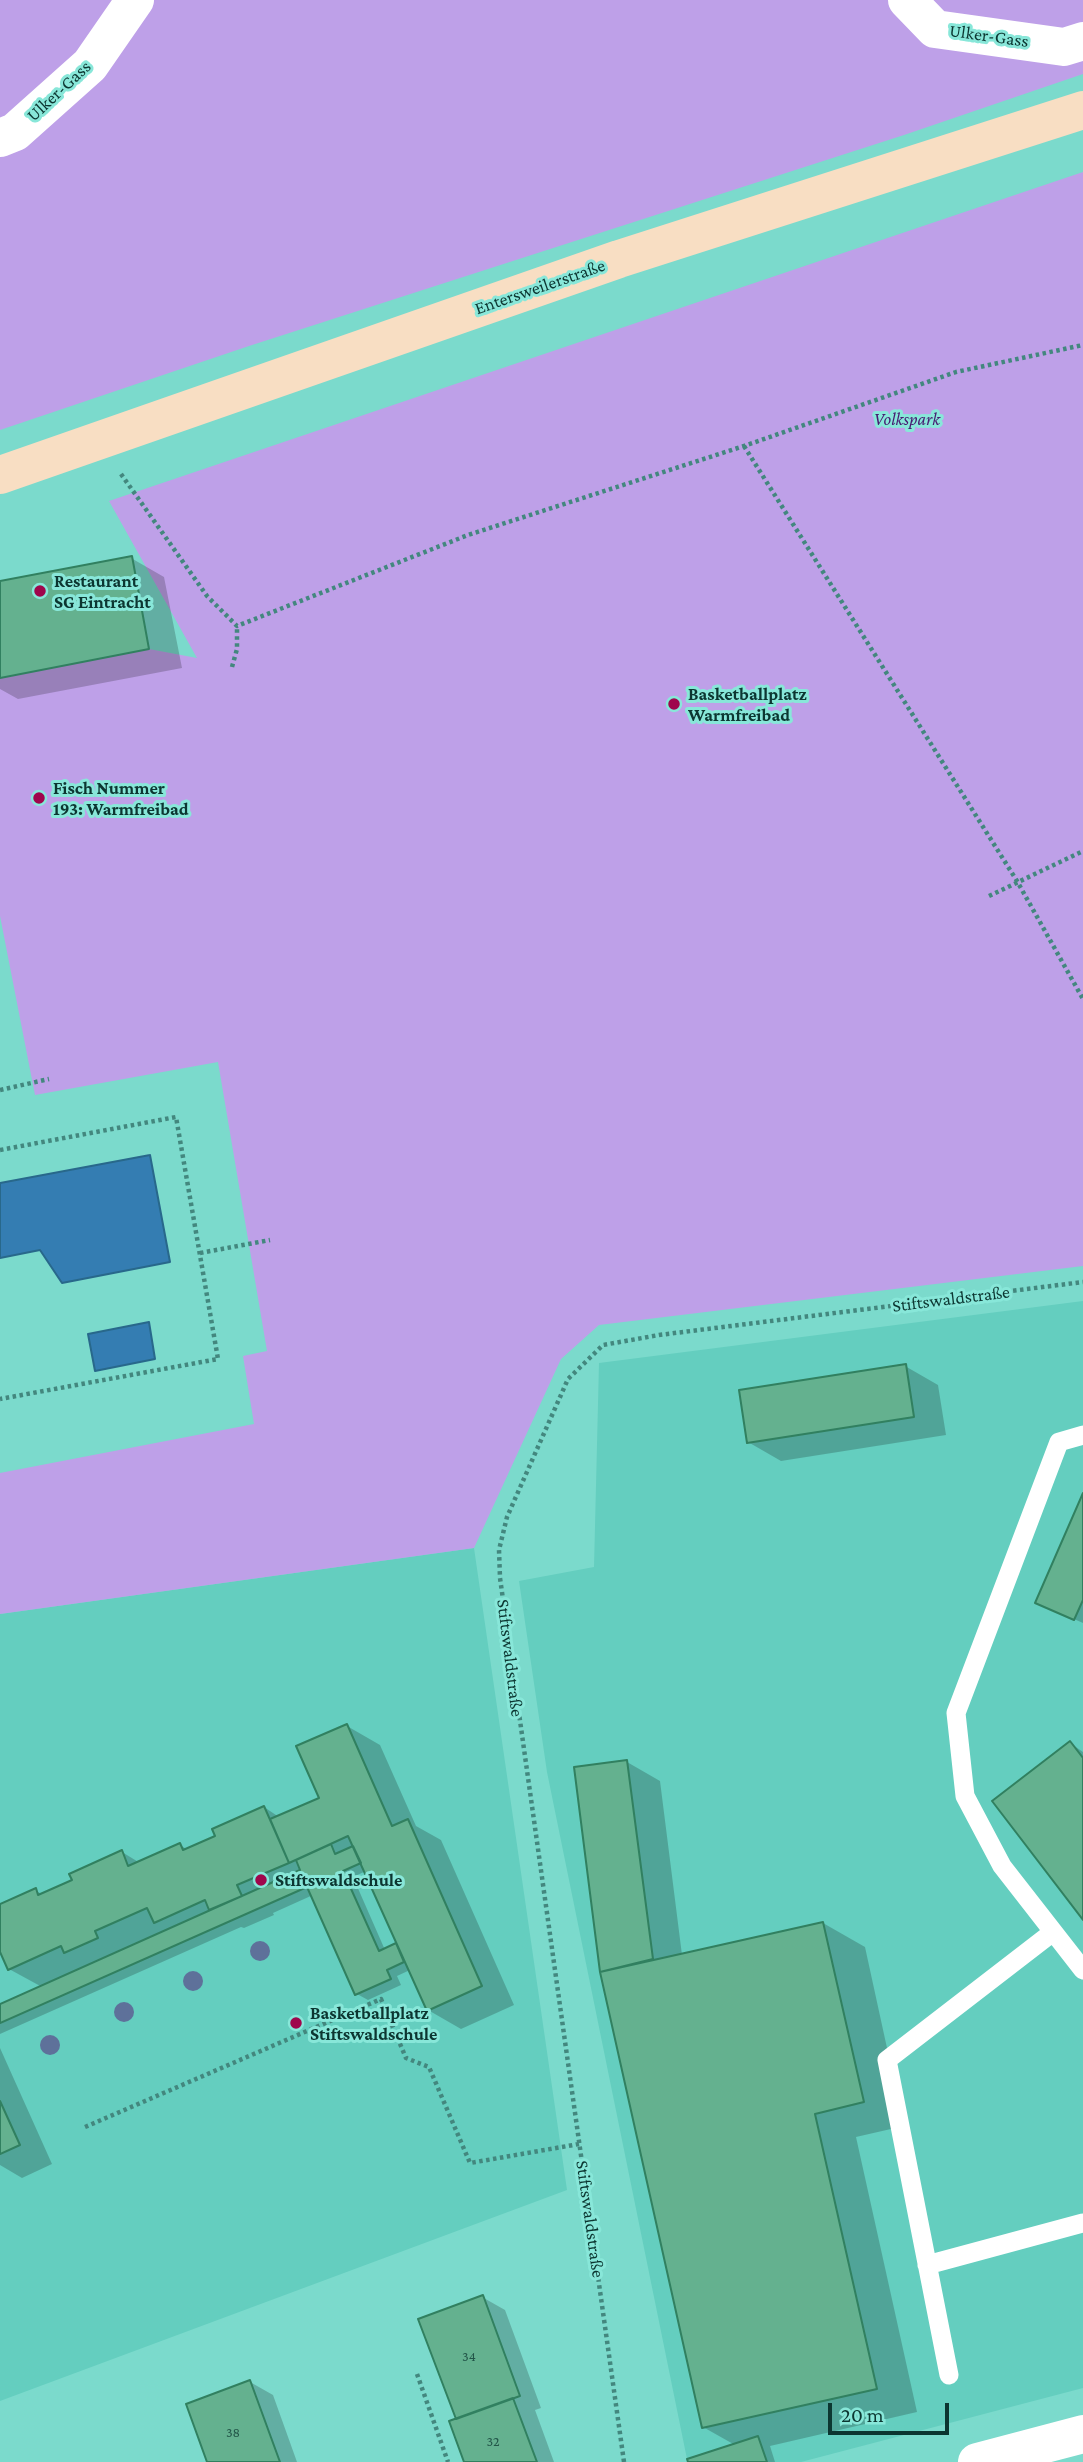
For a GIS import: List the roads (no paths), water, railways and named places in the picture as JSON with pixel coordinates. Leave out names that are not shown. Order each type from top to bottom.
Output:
[{"type":"main road","name":"Entersweilerstraße","points":[[0,475],[606,264],[1083,110]]},
{"type":"street","name":"Ulker-Gass","points":[[0,138],[15,132],[90,65],[135,0]]},
{"type":"street","name":"Ulker-Gass","points":[[907,0],[935,29],[1064,47],[1083,41]]},
{"type":"street","points":[[977,2462],[1083,2434]]},
{"type":"lane","points":[[1083,1435],[1059,1442],[956,1713],[965,1796],[1002,1867],[1083,1970]]},
{"type":"lane","points":[[949,2375],[887,2060],[1053,1932]]},
{"type":"lane","points":[[927,2265],[1083,2223]]},
{"type":"water","points":[[150,1155],[170,1262],[62,1283],[40,1250],[0,1258],[0,1183]]},
{"type":"water","points":[[149,1322],[155,1359],[95,1371],[88,1334]]},
{"type":"place","name":"Restaurant SG Eintracht","points":[[40,591]]},
{"type":"place","name":"Basketballplatz Warmfreibad","points":[[674,704]]},
{"type":"place","name":"Fisch Nummer 193: Warmfreibad","points":[[39,798]]},
{"type":"place","name":"Stiftswaldschule","points":[[261,1880]]},
{"type":"place","name":"Basketballplatz Stiftswaldschule","points":[[296,2023]]},
{"type":"park label","name":"Volkspark","points":[[907,419]]}]
